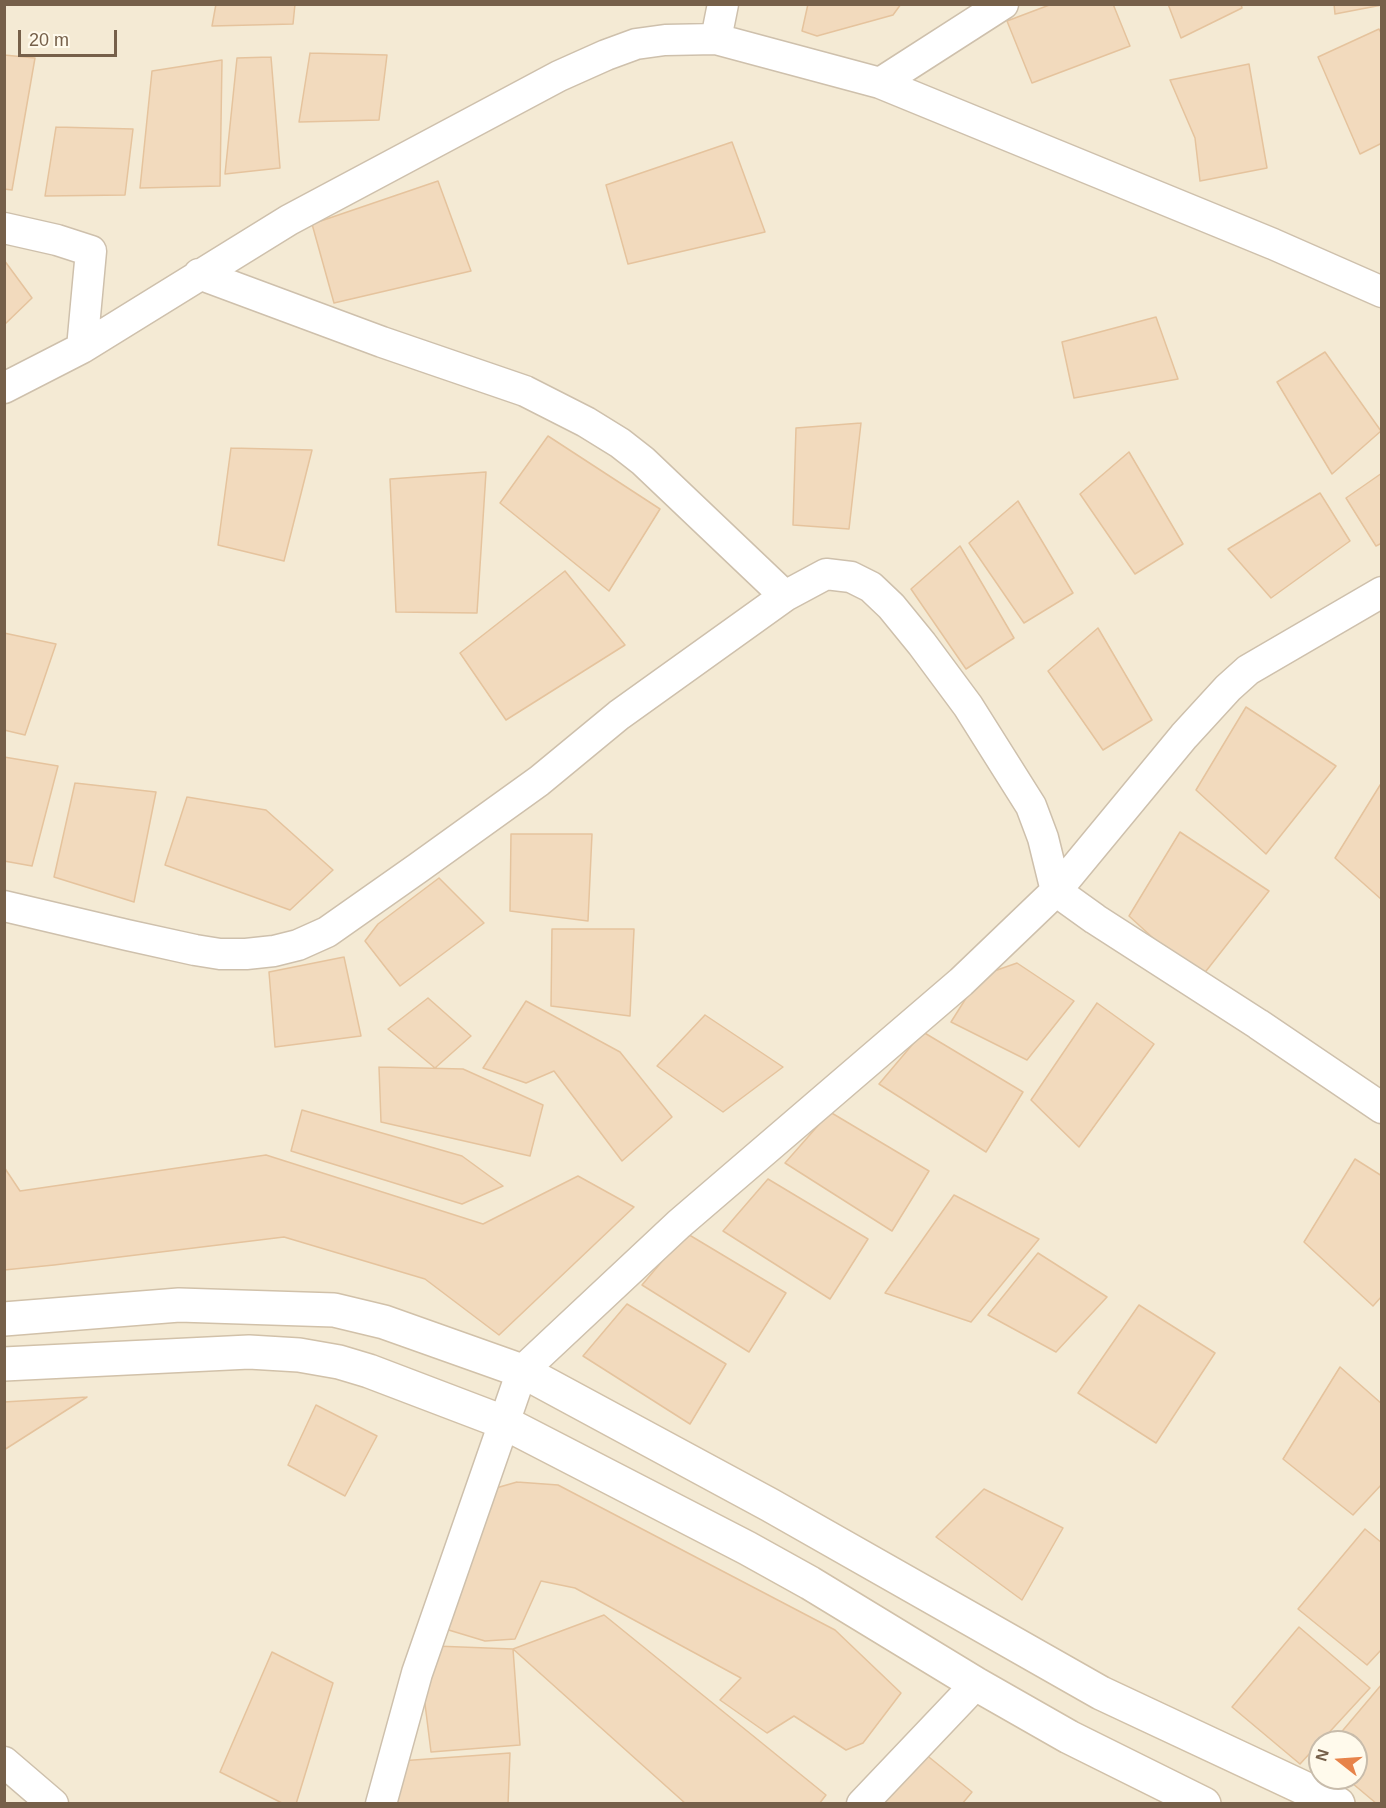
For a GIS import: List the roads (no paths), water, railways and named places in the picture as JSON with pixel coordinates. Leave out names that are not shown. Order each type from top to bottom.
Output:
[{"type":"main road","points":[[4,1319],[179,1305],[334,1310],[384,1322],[522,1371],[770,1505],[1101,1693],[1338,1803]]},
{"type":"main road","points":[[4,1364],[249,1352],[299,1355],[339,1362],[369,1371],[503,1422],[810,1583],[976,1684],[1069,1737],[1204,1803]]},
{"type":"street","points":[[716,39],[723,4]]},
{"type":"street","points":[[880,83],[1004,4]]},
{"type":"street","points":[[4,388],[82,348],[289,220],[559,76],[636,44],[665,40],[716,39],[880,83],[1262,240],[1382,292]]},
{"type":"street","points":[[4,228],[57,240],[91,251],[82,348]]},
{"type":"street","points":[[199,274],[382,342],[525,390],[586,422],[620,443],[643,461],[785,596]]},
{"type":"street","points":[[4,906],[212,952],[246,954],[274,951],[298,945],[327,932],[418,868],[539,781],[619,716],[785,596],[826,574],[851,577],[871,586],[891,606],[968,706],[1031,806],[1043,838],[1056,891],[1382,1108]]},
{"type":"street","points":[[381,1803],[417,1673],[522,1371],[679,1224],[960,982],[1056,891],[1184,736],[1228,688],[1248,670],[1382,592]]},
{"type":"street","points":[[862,1803],[976,1684]]},
{"type":"street","points":[[4,1762],[52,1803]]}]
